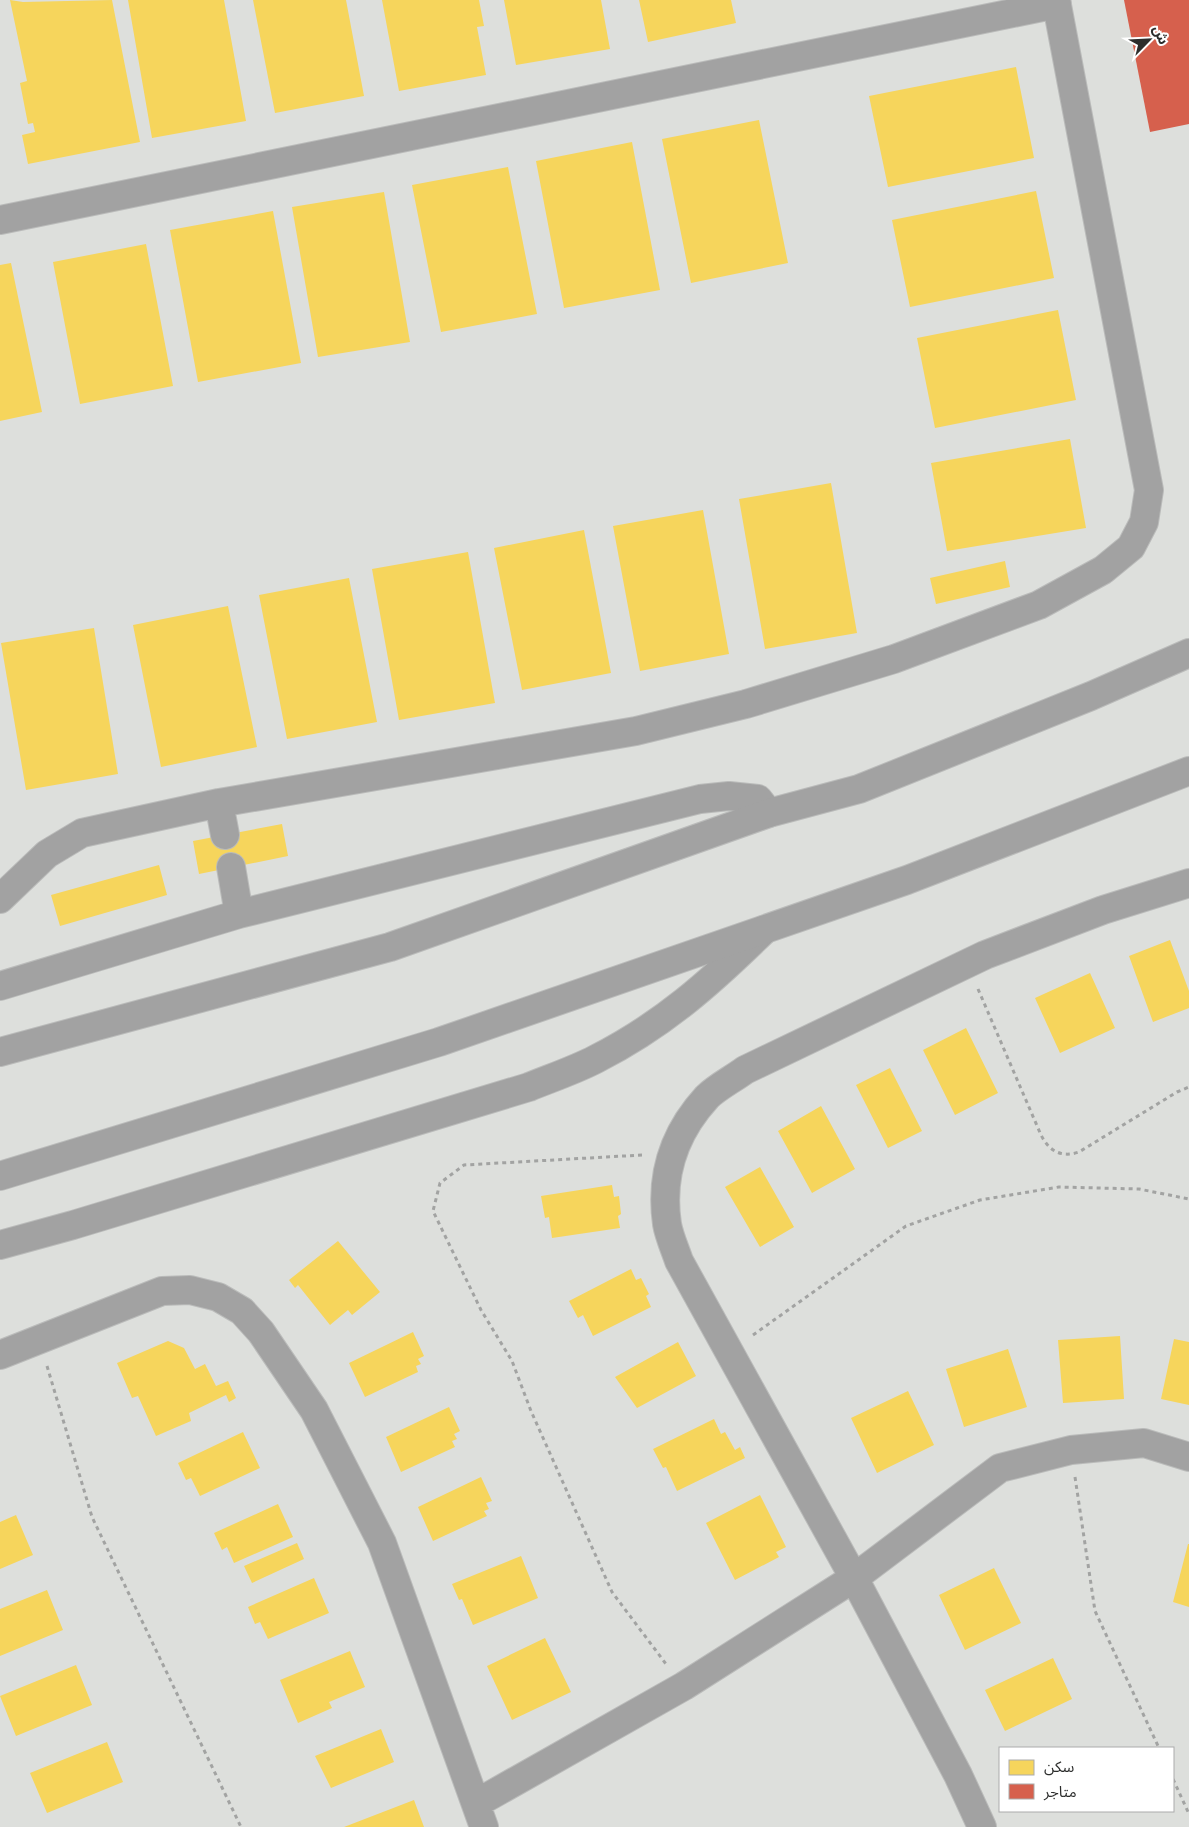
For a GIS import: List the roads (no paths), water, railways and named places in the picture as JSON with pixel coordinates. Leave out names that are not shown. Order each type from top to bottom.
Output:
[{"type":"street","points":[[0,220],[1056,2],[1148,490],[1144,522],[1131,547],[1104,570],[1073,588],[1003,620],[894,659],[746,704],[636,731],[219,803],[82,833],[47,854],[0,899]]},
{"type":"street","points":[[0,1052],[390,947],[769,813],[859,789],[1091,696],[1189,652]]},
{"type":"street","points":[[0,1176],[439,1042],[907,880],[1189,771]]},
{"type":"street","points":[[0,986],[239,914],[700,799],[729,796],[758,798],[769,813]]},
{"type":"street","points":[[219,803],[225,835]]},
{"type":"street","points":[[231,867],[239,914]]},
{"type":"street","points":[[982,1827],[958,1775],[854,1578],[679,1261],[667,1226],[664,1190],[671,1154],[686,1123],[708,1096],[745,1070],[966,964],[1103,910],[1189,883]]},
{"type":"street","points":[[0,1244],[73,1225],[537,1084],[595,1059],[657,1024],[714,980],[764,930]]},
{"type":"street","points":[[0,1355],[162,1291],[190,1290],[218,1296],[242,1311],[261,1332],[314,1410],[382,1543],[480,1815],[854,1578],[1000,1468],[1071,1450],[1144,1443],[1189,1457]]}]
